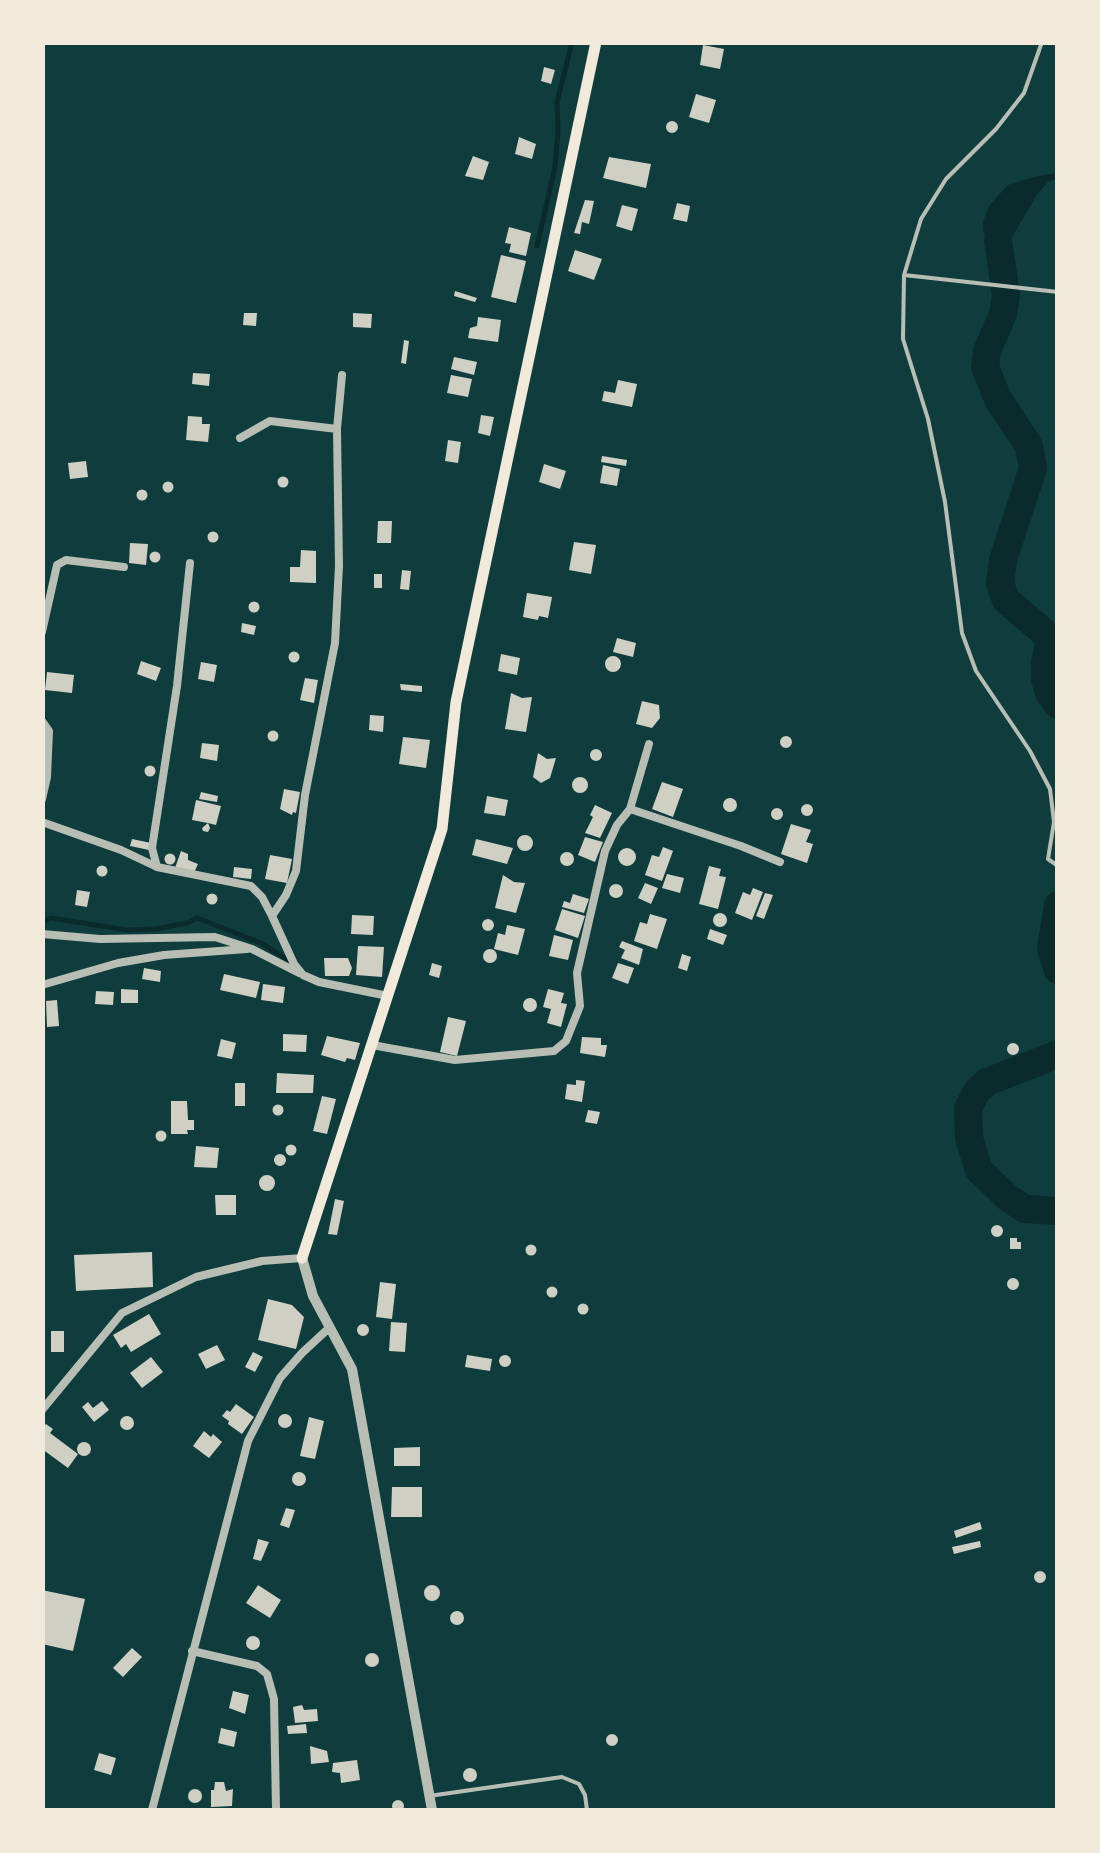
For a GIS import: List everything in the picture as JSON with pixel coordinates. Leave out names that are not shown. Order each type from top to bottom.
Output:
[{"type":"main road","points":[[302,1258],[442,829],[456,702],[596,42]]},
{"type":"street","points":[[272,916],[296,871],[304,794],[335,643],[342,375]]},
{"type":"street","points":[[240,438],[270,421],[338,429]]},
{"type":"street","points":[[42,632],[56,566],[66,560],[124,567]]},
{"type":"street","points":[[157,867],[152,848],[177,686],[190,563]]},
{"type":"street","points":[[42,721],[49,731],[42,799]]},
{"type":"street","points":[[372,1044],[455,1060],[554,1051],[566,1041],[580,1006],[577,972],[605,851],[630,809],[649,744]]},
{"type":"street","points":[[630,809],[780,862]]},
{"type":"street","points":[[42,822],[157,867],[251,886],[262,897],[303,975]]},
{"type":"street","points":[[42,934],[100,940],[215,937],[252,949],[319,982],[388,996]]},
{"type":"street","points":[[42,984],[164,955],[252,949]]},
{"type":"street","points":[[42,1410],[122,1313],[196,1276],[262,1261],[302,1258],[314,1296],[352,1369],[432,1810]]},
{"type":"street","points":[[152,1810],[248,1441],[280,1378],[329,1328]]},
{"type":"street","points":[[192,1651],[257,1666],[267,1674],[274,1698],[276,1810]]},
{"type":"lane","points":[[1042,42],[1024,93],[996,129],[946,179],[921,220],[904,275],[903,339],[928,419],[946,502],[962,632],[976,671],[1050,788],[1054,822],[1048,859],[1058,866]]},
{"type":"lane","points":[[904,275],[1058,292]]},
{"type":"lane","points":[[430,1796],[562,1777],[579,1784],[587,1810]]},
{"type":"water","points":[[1057,173],[1057,179],[1038,193],[1019,225],[1004,253],[1006,276],[1002,275],[983,230],[989,206],[1008,185]]},
{"type":"building","points":[[703,45],[724,49],[720,69],[700,65]]},
{"type":"building","points":[[544,67],[555,70],[551,84],[541,81]]},
{"type":"building","points":[[696,94],[716,100],[709,123],[689,117]]},
{"type":"building","points":[[667,122],[677,122],[677,132],[667,132]]},
{"type":"building","points":[[519,137],[536,144],[532,159],[515,154]]},
{"type":"building","points":[[473,156],[489,162],[483,180],[465,176]]},
{"type":"building","points":[[609,157],[651,164],[646,188],[603,178]]},
{"type":"building","points":[[585,200],[594,201],[589,224],[582,222],[580,234],[574,233]]},
{"type":"building","points":[[677,203],[690,206],[687,222],[673,219]]},
{"type":"building","points":[[622,205],[638,209],[632,231],[616,226]]},
{"type":"building","points":[[509,227],[531,233],[526,256],[509,252],[511,244],[505,243]]},
{"type":"building","points":[[575,250],[602,259],[594,280],[568,271]]},
{"type":"building","points":[[501,255],[526,261],[516,303],[491,297]]},
{"type":"building","points":[[455,291],[477,298],[475,302],[454,296]]},
{"type":"building","points":[[244,313],[257,313],[256,326],[243,325]]},
{"type":"building","points":[[353,313],[372,314],[371,328],[353,327]]},
{"type":"building","points":[[478,317],[501,320],[498,342],[468,338]]},
{"type":"building","points":[[404,340],[409,341],[406,364],[401,363]]},
{"type":"building","points":[[454,357],[477,362],[474,375],[451,369]]},
{"type":"building","points":[[193,373],[210,374],[209,386],[192,384]]},
{"type":"building","points":[[451,375],[472,379],[468,397],[447,393]]},
{"type":"building","points":[[618,380],[637,384],[632,407],[602,401],[604,391],[615,393]]},
{"type":"building","points":[[481,415],[494,417],[490,436],[478,433]]},
{"type":"building","points":[[188,416],[202,417],[202,424],[210,424],[208,442],[186,440]]},
{"type":"building","points":[[448,440],[461,442],[458,463],[445,461]]},
{"type":"building","points":[[602,456],[627,460],[626,466],[601,462]]},
{"type":"building","points":[[86,461],[88,477],[70,479],[68,463]]},
{"type":"building","points":[[544,464],[566,471],[560,489],[539,482]]},
{"type":"building","points":[[603,465],[620,469],[617,486],[600,483]]},
{"type":"building","points":[[283,476],[289,482],[283,488],[277,482]]},
{"type":"building","points":[[168,481],[174,487],[168,493],[162,487]]},
{"type":"building","points":[[142,489],[148,495],[142,501],[136,495]]},
{"type":"building","points":[[378,521],[392,521],[391,543],[377,543]]},
{"type":"building","points":[[213,531],[219,537],[213,543],[207,537]]},
{"type":"building","points":[[574,542],[596,545],[591,574],[569,570]]},
{"type":"building","points":[[130,543],[148,544],[146,565],[129,563]]},
{"type":"building","points":[[301,550],[316,551],[316,583],[290,582],[290,567],[300,567]]},
{"type":"building","points":[[155,551],[161,557],[155,563],[149,557]]},
{"type":"building","points":[[402,570],[411,571],[409,590],[400,589]]},
{"type":"building","points":[[374,574],[382,574],[382,588],[374,588]]},
{"type":"building","points":[[527,593],[552,597],[548,618],[523,617]]},
{"type":"building","points":[[254,601],[260,607],[254,613],[248,607]]},
{"type":"building","points":[[242,623],[256,626],[254,635],[241,632]]},
{"type":"building","points":[[617,638],[636,643],[633,657],[613,652]]},
{"type":"building","points":[[294,651],[300,657],[294,663],[288,657]]},
{"type":"building","points":[[501,654],[520,658],[517,675],[498,671]]},
{"type":"building","points":[[613,656],[621,664],[613,672],[605,664]]},
{"type":"building","points":[[141,661],[161,668],[156,681],[137,674]]},
{"type":"building","points":[[201,662],[217,665],[214,682],[198,679]]},
{"type":"building","points":[[47,672],[74,675],[72,693],[45,690]]},
{"type":"building","points":[[305,678],[318,680],[314,703],[300,700]]},
{"type":"building","points":[[400,684],[422,686],[422,692],[401,690]]},
{"type":"building","points":[[511,693],[532,697],[526,732],[505,729]]},
{"type":"building","points":[[642,701],[659,705],[660,718],[652,728],[636,724]]},
{"type":"building","points":[[370,715],[384,716],[383,732],[369,730]]},
{"type":"building","points":[[273,730],[279,736],[273,742],[267,736]]},
{"type":"building","points":[[403,737],[430,740],[426,768],[399,764]]},
{"type":"building","points":[[781,737],[791,737],[791,747],[781,747]]},
{"type":"building","points":[[202,743],[219,745],[217,761],[200,758]]},
{"type":"building","points":[[591,750],[601,750],[601,760],[591,760]]},
{"type":"building","points":[[538,753],[547,759],[556,758],[550,778],[541,783],[533,777]]},
{"type":"building","points":[[150,765],[156,771],[150,777],[144,771]]},
{"type":"building","points":[[580,777],[588,785],[580,793],[572,785]]},
{"type":"building","points":[[662,782],[683,789],[673,817],[652,809]]},
{"type":"building","points":[[284,789],[300,792],[296,813],[292,815],[280,809]]},
{"type":"building","points":[[201,792],[218,796],[217,802],[199,799]]},
{"type":"building","points":[[487,796],[508,800],[505,816],[484,813]]},
{"type":"building","points":[[730,798],[737,805],[730,812],[723,805]]},
{"type":"building","points":[[196,800],[221,806],[216,825],[192,820]]},
{"type":"building","points":[[595,805],[612,813],[600,838],[585,833]]},
{"type":"building","points":[[802,805],[812,805],[812,815],[802,815]]},
{"type":"building","points":[[772,809],[782,809],[782,819],[772,819]]},
{"type":"building","points":[[791,824],[811,830],[806,842],[813,844],[807,863],[781,854]]},
{"type":"building","points":[[525,835],[533,843],[525,851],[517,843]]},
{"type":"building","points":[[585,837],[603,842],[595,862],[578,855]]},
{"type":"building","points":[[132,839],[151,843],[149,850],[130,846]]},
{"type":"building","points":[[476,839],[513,848],[507,864],[472,855]]},
{"type":"building","points":[[663,847],[673,851],[662,881],[645,875],[652,855],[659,857]]},
{"type":"building","points":[[627,848],[636,857],[627,866],[618,857]]},
{"type":"building","points":[[181,851],[198,864],[193,875],[175,868]]},
{"type":"building","points":[[567,852],[574,859],[567,866],[560,859]]},
{"type":"building","points":[[170,853],[176,859],[170,865],[164,859]]},
{"type":"building","points":[[270,855],[292,859],[287,883],[265,879]]},
{"type":"building","points":[[102,865],[108,871],[102,877],[96,871]]},
{"type":"building","points":[[709,866],[721,869],[719,876],[726,877],[718,909],[699,904]]},
{"type":"building","points":[[234,867],[252,869],[251,879],[233,877]]},
{"type":"building","points":[[667,874],[684,878],[680,893],[662,888]]},
{"type":"building","points":[[503,875],[525,883],[516,913],[495,908]]},
{"type":"building","points":[[645,883],[658,888],[651,904],[638,898]]},
{"type":"building","points":[[616,884],[623,891],[616,898],[609,891]]},
{"type":"building","points":[[753,888],[763,892],[752,920],[735,913],[743,892],[750,895]]},
{"type":"building","points":[[77,890],[90,892],[87,907],[75,905]]},
{"type":"building","points":[[212,893],[218,899],[212,905],[206,899]]},
{"type":"building","points":[[765,893],[773,895],[764,919],[756,916]]},
{"type":"building","points":[[573,894],[589,899],[584,913],[562,907],[564,901],[570,903]]},
{"type":"building","points":[[562,909],[585,916],[578,938],[555,930]]},
{"type":"building","points":[[720,913],[727,920],[720,927],[713,920]]},
{"type":"building","points":[[650,914],[667,919],[657,949],[634,941],[640,922],[647,924]]},
{"type":"building","points":[[352,915],[374,916],[373,935],[351,934]]},
{"type":"building","points":[[483,920],[493,920],[493,930],[483,930]]},
{"type":"building","points":[[507,925],[525,929],[518,955],[494,949],[498,933],[505,935]]},
{"type":"building","points":[[710,929],[727,935],[723,945],[707,939]]},
{"type":"building","points":[[554,935],[573,940],[568,960],[549,956]]},
{"type":"building","points":[[622,941],[643,949],[639,965],[621,958],[625,950],[619,947]]},
{"type":"building","points":[[358,946],[384,947],[382,977],[356,975]]},
{"type":"building","points":[[490,949],[497,956],[490,963],[483,956]]},
{"type":"building","points":[[682,954],[691,957],[687,971],[678,968]]},
{"type":"building","points":[[324,958],[348,958],[352,968],[349,976],[325,976]]},
{"type":"building","points":[[432,963],[442,966],[439,978],[429,975]]},
{"type":"building","points":[[618,963],[634,968],[628,984],[612,978]]},
{"type":"building","points":[[144,968],[161,971],[160,982],[142,979]]},
{"type":"building","points":[[224,974],[260,982],[256,998],[220,990]]},
{"type":"building","points":[[263,984],[285,987],[283,1003],[261,1000]]},
{"type":"building","points":[[121,989],[138,990],[138,1003],[121,1003]]},
{"type":"building","points":[[548,989],[564,993],[561,1003],[567,1004],[561,1027],[547,1023],[551,1009],[543,1007]]},
{"type":"building","points":[[96,991],[114,992],[113,1005],[95,1004]]},
{"type":"building","points":[[530,998],[537,1005],[530,1012],[523,1005]]},
{"type":"building","points":[[57,1000],[59,1026],[47,1027],[46,1001]]},
{"type":"building","points":[[448,1017],[466,1021],[457,1056],[440,1052]]},
{"type":"building","points":[[283,1034],[307,1035],[306,1052],[283,1051]]},
{"type":"building","points":[[327,1036],[360,1043],[355,1060],[347,1058],[345,1062],[321,1055]]},
{"type":"building","points":[[582,1037],[601,1038],[601,1045],[607,1045],[605,1057],[580,1053]]},
{"type":"building","points":[[221,1039],[236,1043],[232,1059],[217,1056]]},
{"type":"building","points":[[1008,1044],[1018,1044],[1018,1054],[1008,1054]]},
{"type":"building","points":[[277,1073],[314,1075],[313,1093],[276,1093]]},
{"type":"building","points":[[576,1080],[585,1081],[582,1102],[565,1099],[567,1084],[576,1085]]},
{"type":"building","points":[[235,1083],[245,1083],[245,1106],[235,1106]]},
{"type":"building","points":[[322,1096],[336,1099],[327,1134],[313,1131]]},
{"type":"building","points":[[171,1101],[187,1101],[188,1120],[194,1120],[194,1130],[187,1130],[188,1134],[171,1134]]},
{"type":"building","points":[[278,1104],[284,1110],[278,1116],[272,1110]]},
{"type":"building","points":[[588,1110],[600,1112],[597,1124],[585,1122]]},
{"type":"building","points":[[161,1130],[167,1136],[161,1142],[155,1136]]},
{"type":"building","points":[[291,1144],[297,1150],[291,1156],[285,1150]]},
{"type":"building","points":[[196,1146],[219,1148],[217,1168],[194,1167]]},
{"type":"building","points":[[275,1155],[285,1155],[285,1165],[275,1165]]},
{"type":"building","points":[[267,1175],[275,1183],[267,1191],[259,1183]]},
{"type":"building","points":[[215,1195],[236,1195],[236,1215],[216,1215]]},
{"type":"building","points":[[335,1199],[344,1201],[337,1235],[328,1234]]},
{"type":"building","points":[[992,1226],[1002,1226],[1002,1236],[992,1236]]},
{"type":"building","points":[[1010,1238],[1021,1242],[1021,1249],[1010,1249]]},
{"type":"building","points":[[531,1244],[537,1250],[531,1256],[525,1250]]},
{"type":"building","points":[[152,1252],[153,1287],[76,1291],[74,1255]]},
{"type":"building","points":[[1008,1279],[1018,1279],[1018,1289],[1008,1289]]},
{"type":"building","points":[[380,1282],[396,1284],[392,1319],[376,1317]]},
{"type":"building","points":[[552,1286],[558,1292],[552,1298],[546,1292]]},
{"type":"building","points":[[268,1299],[292,1305],[304,1317],[296,1349],[258,1340]]},
{"type":"building","points":[[583,1303],[589,1309],[583,1315],[577,1309]]},
{"type":"building","points":[[149,1314],[161,1334],[131,1352],[126,1344],[121,1348],[113,1335]]},
{"type":"building","points":[[391,1322],[407,1323],[405,1352],[389,1351]]},
{"type":"building","points":[[363,1324],[369,1330],[363,1336],[357,1330]]},
{"type":"building","points":[[51,1331],[64,1331],[64,1352],[51,1352]]},
{"type":"building","points":[[217,1345],[225,1360],[206,1369],[198,1354]]},
{"type":"building","points":[[253,1352],[263,1357],[255,1372],[245,1367]]},
{"type":"building","points":[[467,1355],[492,1359],[490,1371],[465,1367]]},
{"type":"building","points":[[505,1355],[511,1361],[505,1367],[499,1361]]},
{"type":"building","points":[[151,1357],[163,1372],[142,1388],[130,1373]]},
{"type":"building","points":[[102,1401],[109,1410],[94,1422],[82,1407],[88,1402],[93,1408]]},
{"type":"building","points":[[236,1404],[254,1417],[242,1434],[222,1416]]},
{"type":"building","points":[[285,1414],[292,1421],[285,1428],[278,1421]]},
{"type":"building","points":[[127,1416],[134,1423],[127,1430],[120,1423]]},
{"type":"building","points":[[309,1417],[324,1421],[315,1459],[300,1456]]},
{"type":"building","points":[[46,1424],[53,1429],[50,1433],[78,1454],[68,1468],[42,1449],[42,1428]]},
{"type":"building","points":[[204,1431],[222,1442],[209,1458],[193,1446]]},
{"type":"building","points":[[84,1442],[91,1449],[84,1456],[77,1449]]},
{"type":"building","points":[[420,1447],[420,1466],[394,1466],[394,1448]]},
{"type":"building","points":[[299,1472],[306,1479],[299,1486],[292,1479]]},
{"type":"building","points":[[392,1487],[422,1487],[422,1517],[391,1517]]},
{"type":"building","points":[[286,1508],[295,1510],[289,1528],[280,1525]]},
{"type":"building","points":[[980,1522],[982,1529],[956,1538],[954,1531]]},
{"type":"building","points":[[258,1539],[269,1542],[261,1561],[253,1559]]},
{"type":"building","points":[[980,1541],[981,1547],[954,1554],[952,1547]]},
{"type":"building","points":[[1040,1571],[1046,1577],[1040,1583],[1034,1577]]},
{"type":"building","points":[[258,1585],[281,1600],[270,1618],[246,1603]]},
{"type":"building","points":[[432,1585],[440,1593],[432,1601],[424,1593]]},
{"type":"building","points":[[42,1590],[85,1599],[73,1651],[42,1644]]},
{"type":"building","points":[[457,1611],[464,1618],[457,1625],[450,1618]]},
{"type":"building","points":[[253,1636],[260,1643],[253,1650],[246,1643]]},
{"type":"building","points":[[132,1648],[142,1657],[123,1677],[113,1668]]},
{"type":"building","points":[[372,1653],[379,1660],[372,1667],[365,1660]]},
{"type":"building","points":[[233,1691],[249,1695],[245,1714],[229,1708]]},
{"type":"building","points":[[302,1705],[304,1710],[317,1709],[318,1721],[295,1723],[293,1707]]},
{"type":"building","points":[[306,1724],[307,1733],[288,1734],[287,1726]]},
{"type":"building","points":[[221,1728],[237,1732],[234,1747],[218,1743]]},
{"type":"building","points":[[612,1734],[618,1740],[612,1746],[606,1740]]},
{"type":"building","points":[[310,1746],[327,1751],[329,1762],[311,1764]]},
{"type":"building","points":[[99,1753],[116,1758],[111,1775],[94,1770]]},
{"type":"building","points":[[357,1760],[360,1780],[341,1783],[340,1773],[332,1772],[333,1763]]},
{"type":"building","points":[[470,1768],[477,1775],[470,1782],[463,1775]]},
{"type":"building","points":[[215,1782],[224,1782],[226,1791],[233,1789],[232,1806],[211,1807]]},
{"type":"building","points":[[195,1789],[202,1796],[195,1803],[188,1796]]},
{"type":"building","points":[[398,1800],[404,1806],[398,1812],[392,1806]]},
{"type":"waterway","points":[[537,246],[555,167],[557,102],[572,42]]},
{"type":"waterway","points":[[998,240],[1006,295],[985,367],[998,399],[1029,446],[1033,468],[1003,560],[1000,584],[1006,600],[1047,635],[1045,679],[1058,705]]},
{"type":"waterway","points":[[1058,905],[1051,949],[1058,970]]},
{"type":"waterway","points":[[42,922],[51,918],[127,930],[156,929],[197,918],[261,943],[291,962]]},
{"type":"waterway","points":[[1058,1054],[987,1082],[968,1108],[969,1138],[979,1170],[1025,1209],[1058,1211]]}]
